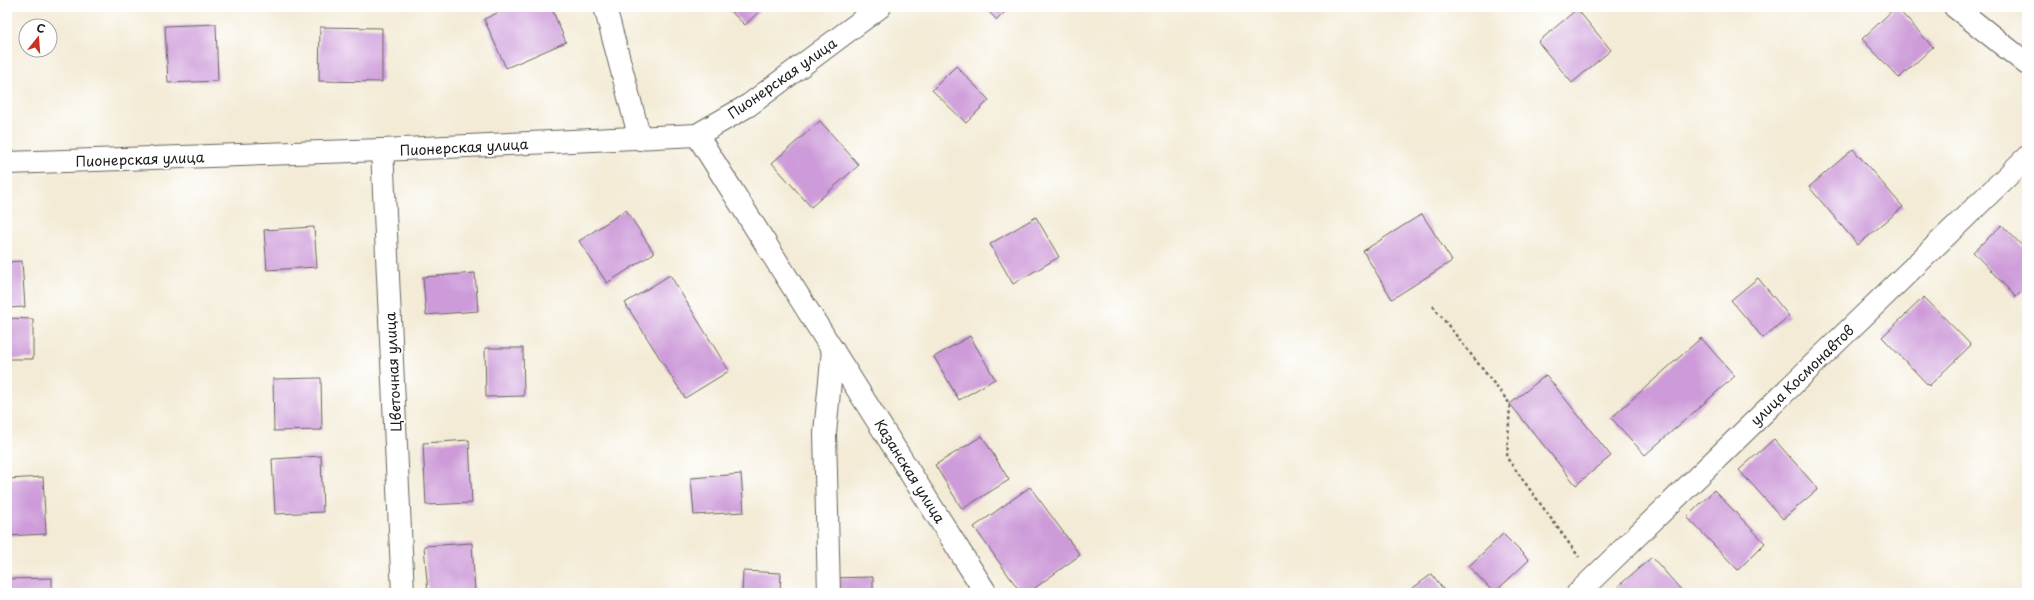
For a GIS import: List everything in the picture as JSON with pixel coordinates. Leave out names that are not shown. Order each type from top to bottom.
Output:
[{"type":"street","points":[[605,7],[640,139]]},
{"type":"street","name":"Пионерская улица","points":[[7,163],[382,150],[640,139],[697,135],[749,104],[880,7]]},
{"type":"street","points":[[1955,7],[2027,64]]},
{"type":"street","name":"Казанская улица","points":[[697,135],[986,593]]},
{"type":"street","name":"Цветочная улица","points":[[382,150],[404,593]]},
{"type":"street","name":"улица Космонавтов","points":[[1578,593],[2027,157]]},
{"type":"street","points":[[829,593],[825,433],[833,350]]},
{"type":"path","points":[[1433,306],[1510,404],[1507,458],[1594,577]]},
{"type":"building","points":[[510,7],[551,7],[566,42],[506,68],[484,19]]},
{"type":"building","points":[[726,7],[764,7],[745,25]]},
{"type":"building","points":[[984,7],[1010,7],[997,20]]},
{"type":"building","points":[[1896,7],[1933,47],[1899,78],[1862,39]]},
{"type":"building","points":[[1577,9],[1611,50],[1572,83],[1538,42]]},
{"type":"building","points":[[216,24],[218,81],[168,83],[165,26]]},
{"type":"building","points":[[320,27],[382,28],[382,82],[319,81]]},
{"type":"building","points":[[956,66],[989,100],[966,123],[932,90]]},
{"type":"building","points":[[820,121],[859,165],[811,207],[772,163]]},
{"type":"building","points":[[1853,149],[1903,207],[1858,245],[1809,187]]},
{"type":"building","points":[[626,210],[654,253],[607,283],[579,241]]},
{"type":"building","points":[[1422,214],[1452,261],[1392,299],[1363,251]]},
{"type":"building","points":[[1036,217],[1059,257],[1013,284],[990,244]]},
{"type":"building","points":[[2002,225],[2027,251],[2027,287],[2016,297],[1973,252]]},
{"type":"building","points":[[314,227],[317,267],[267,270],[264,230]]},
{"type":"building","points":[[22,261],[25,307],[7,308],[7,262]]},
{"type":"building","points":[[475,273],[478,311],[426,315],[423,277]]},
{"type":"building","points":[[670,275],[729,371],[685,398],[625,303]]},
{"type":"building","points":[[1758,278],[1789,316],[1763,338],[1731,300]]},
{"type":"building","points":[[1924,297],[1971,345],[1929,386],[1882,337]]},
{"type":"building","points":[[7,318],[33,319],[33,359],[7,359]]},
{"type":"building","points":[[970,336],[995,379],[959,400],[934,357]]},
{"type":"building","points":[[1701,338],[1735,376],[1645,455],[1611,418]]},
{"type":"building","points":[[485,348],[523,348],[524,396],[486,397]]},
{"type":"building","points":[[1546,375],[1611,456],[1576,485],[1510,404]]},
{"type":"building","points":[[321,378],[322,430],[274,431],[273,379]]},
{"type":"building","points":[[982,436],[1009,480],[962,509],[935,465]]},
{"type":"building","points":[[1774,439],[1818,489],[1783,519],[1739,470]]},
{"type":"building","points":[[469,440],[472,503],[426,505],[423,443]]},
{"type":"building","points":[[321,456],[323,512],[275,514],[272,459]]},
{"type":"building","points":[[741,474],[744,512],[694,515],[691,478]]},
{"type":"building","points":[[43,477],[46,534],[7,536],[7,479]]},
{"type":"building","points":[[1030,487],[1080,555],[1028,593],[1021,593],[974,527]]},
{"type":"building","points":[[1714,490],[1765,543],[1738,570],[1687,517]]},
{"type":"building","points":[[1503,534],[1529,560],[1494,593],[1469,566]]},
{"type":"building","points":[[472,543],[475,593],[428,593],[424,546]]},
{"type":"building","points":[[1652,557],[1684,593],[1621,593],[1616,588]]},
{"type":"building","points":[[743,571],[781,573],[780,593],[742,593]]},
{"type":"building","points":[[1432,574],[1446,593],[1406,593]]},
{"type":"building","points":[[873,577],[873,593],[830,593],[829,578]]},
{"type":"building","points":[[52,578],[52,593],[7,593],[7,579]]},
{"type":"building","points":[[347,590],[347,593],[322,593],[322,592]]}]
